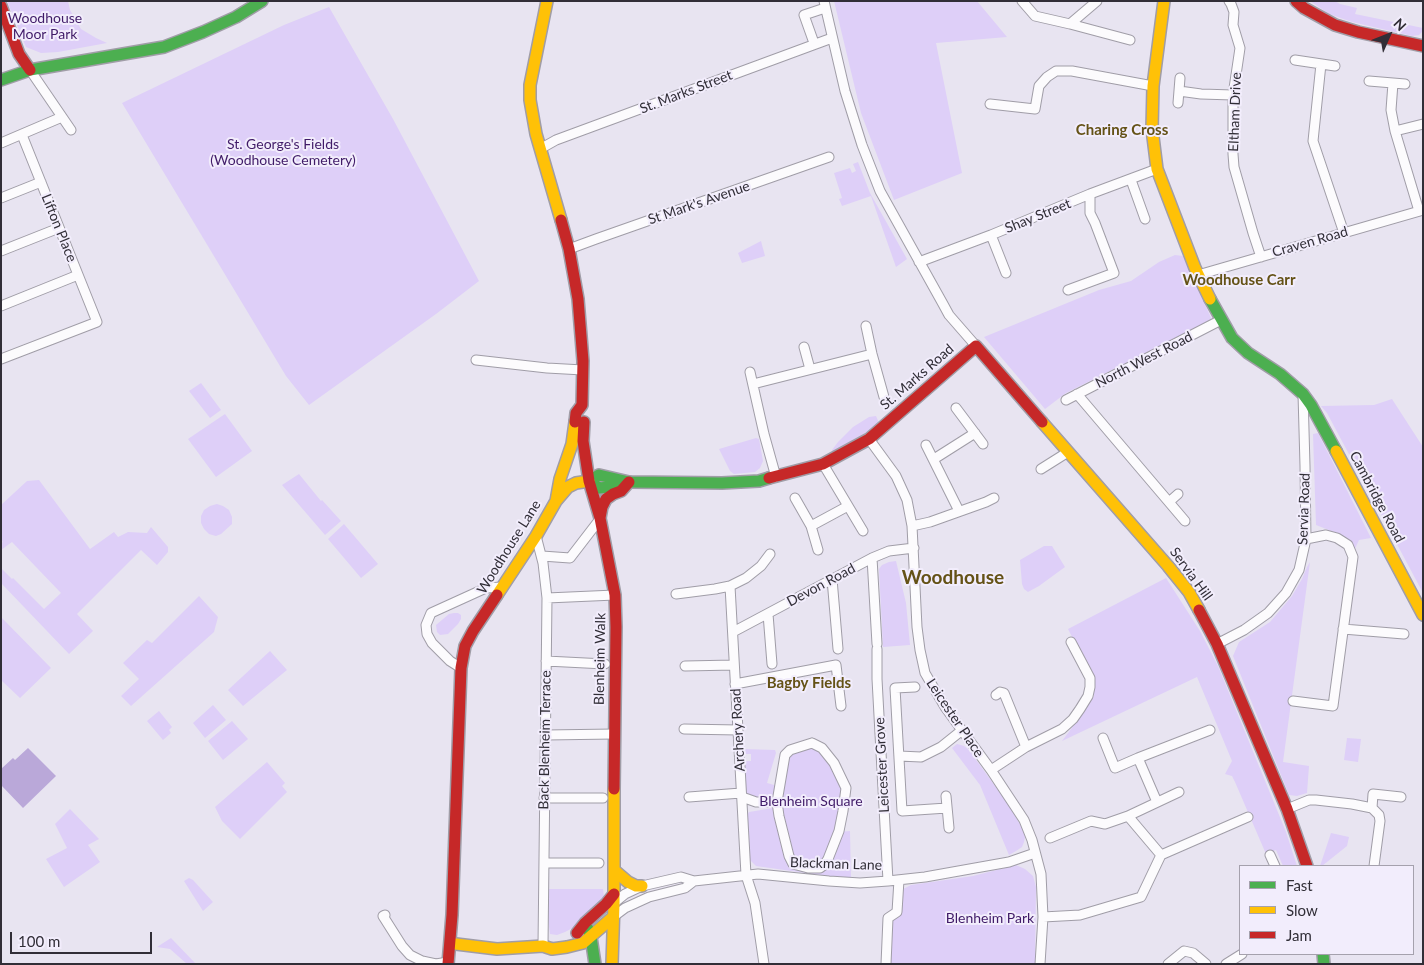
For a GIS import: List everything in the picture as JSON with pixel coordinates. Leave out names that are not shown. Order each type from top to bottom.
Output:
[{"type":"main road","points":[[1,80],[30,70],[65,62],[164,47],[203,32],[262,1]]},
{"type":"main road","name":"Woodhouse Lane","points":[[454,960],[461,668],[466,646],[473,631],[536,536],[556,502],[558,484],[568,458],[574,432],[576,413],[582,405],[583,370],[578,299],[569,250],[540,149],[530,100],[530,85],[547,1]]},
{"type":"main road","name":"Cambridge Road","points":[[1164,1],[1154,86],[1152,129],[1157,169],[1198,275],[1232,338],[1248,353],[1280,374],[1303,394],[1423,615]]},
{"type":"main road","points":[[1296,1],[1304,8],[1335,25],[1423,46]]},
{"type":"main road","points":[[1,6],[19,54],[30,70]]},
{"type":"main road","name":"St. Marks Road","points":[[556,502],[568,487],[599,475],[629,482],[759,481],[823,464],[869,439],[976,346]]},
{"type":"main road","name":"Servia Hill","points":[[976,346],[1189,592],[1217,644],[1287,809],[1307,865]]},
{"type":"main road","name":"Blenheim Walk","points":[[582,405],[585,414],[583,441],[589,480],[600,518],[615,595],[612,964]]},
{"type":"main road","points":[[568,458],[572,472],[577,477],[589,480]]},
{"type":"main road","points":[[600,518],[606,499],[621,491],[629,482]]},
{"type":"main road","points":[[614,870],[628,882],[636,886],[642,886]]},
{"type":"main road","points":[[577,933],[585,923],[614,898]]},
{"type":"main road","name":"Blackman Lane","points":[[454,940],[497,949],[543,946],[552,949],[567,947],[582,943],[614,898]]},
{"type":"main road","name":"Blackman Lane","points":[[543,946],[552,939],[589,932],[613,917]]},
{"type":"main road","points":[[589,932],[593,964]]},
{"type":"main road","points":[[567,947],[584,953],[593,964]]},
{"type":"main road","name":"Blackman Lane","points":[[454,960],[480,955],[497,949]]},
{"type":"street","points":[[1022,1],[1035,16],[1130,40]]},
{"type":"street","points":[[1070,24],[1097,1]]},
{"type":"street","name":"Eltham Drive","points":[[1229,1],[1234,12],[1233,25],[1240,48],[1233,96],[1232,148],[1234,167],[1261,257]]},
{"type":"street","points":[[814,44],[804,15],[824,5]]},
{"type":"street","name":"St. Marks Road","points":[[824,5],[844,91],[862,146],[880,191],[950,315],[976,346]]},
{"type":"street","name":"St. Marks Street","points":[[540,149],[556,140],[832,38]]},
{"type":"street","points":[[1295,60],[1335,66]]},
{"type":"street","points":[[1320,64],[1313,141],[1344,232]]},
{"type":"street","points":[[30,70],[71,130]]},
{"type":"street","points":[[990,104],[1035,109],[1039,86],[1056,71],[1072,71],[1154,86]]},
{"type":"street","points":[[1178,104],[1180,78]]},
{"type":"street","points":[[1369,81],[1405,84]]},
{"type":"street","points":[[1393,83],[1391,110],[1395,131],[1421,210]]},
{"type":"street","points":[[1179,91],[1233,96]]},
{"type":"street","points":[[1,143],[62,118]]},
{"type":"street","points":[[1395,131],[1423,124]]},
{"type":"street","name":"Lifton Place","points":[[1,359],[97,322],[22,135]]},
{"type":"street","name":"St Mark's Avenue","points":[[569,250],[829,157]]},
{"type":"street","name":"Shay Street","points":[[919,262],[1157,169]]},
{"type":"street","points":[[1131,180],[1145,219]]},
{"type":"street","points":[[1,198],[40,182]]},
{"type":"street","points":[[1068,290],[1114,273],[1090,213],[1090,194]]},
{"type":"street","name":"Craven Road","points":[[1198,275],[1421,210]]},
{"type":"street","points":[[1,250],[59,228]]},
{"type":"street","points":[[991,235],[1006,274]]},
{"type":"street","points":[[1,306],[78,275]]},
{"type":"street","name":"North West Road","points":[[1066,400],[1221,320]]},
{"type":"street","points":[[866,326],[884,397]]},
{"type":"street","points":[[804,347],[810,369]]},
{"type":"street","points":[[753,384],[872,354]]},
{"type":"street","points":[[476,360],[583,370]]},
{"type":"street","points":[[750,372],[776,477]]},
{"type":"street","points":[[1077,394],[1185,521]]},
{"type":"street","name":"Servia Road","points":[[1217,644],[1244,630],[1268,614],[1286,592],[1299,570],[1306,539],[1303,394]]},
{"type":"street","points":[[956,408],[983,444]]},
{"type":"street","points":[[934,459],[975,433]]},
{"type":"street","name":"Leicester Place","points":[[869,439],[896,476],[907,500],[914,548],[917,627],[926,673],[945,707],[991,770],[1024,820],[1032,840],[1041,874],[1040,964]]},
{"type":"street","points":[[926,444],[959,511]]},
{"type":"street","points":[[1041,469],[1068,452]]},
{"type":"street","points":[[823,464],[862,532]]},
{"type":"street","points":[[1170,502],[1178,494]]},
{"type":"street","points":[[795,498],[810,526],[818,550]]},
{"type":"street","points":[[912,526],[930,522],[994,498]]},
{"type":"street","points":[[810,526],[848,506]]},
{"type":"street","points":[[542,556],[570,558],[600,518]]},
{"type":"street","points":[[1293,702],[1333,706],[1353,557],[1348,546],[1337,538],[1326,535],[1306,539]]},
{"type":"street","name":"Back Blenheim Terrace","points":[[536,536],[542,556],[547,598],[543,946]]},
{"type":"street","name":"Devon Road","points":[[733,632],[872,558],[889,551],[914,548]]},
{"type":"street","points":[[676,594],[730,586],[746,578],[761,566],[770,554]]},
{"type":"street","name":"Leicester Grove","points":[[872,558],[888,882]]},
{"type":"street","points":[[832,579],[838,649]]},
{"type":"street","name":"Archery Road","points":[[730,586],[746,875],[755,903],[764,964]]},
{"type":"street","points":[[461,668],[450,661],[432,643],[427,634],[426,625],[431,613],[486,588],[502,587]]},
{"type":"street","points":[[547,598],[615,595]]},
{"type":"street","points":[[768,614],[772,664]]},
{"type":"street","points":[[1343,629],[1404,634]]},
{"type":"street","points":[[991,770],[1074,719],[1088,696],[1090,678],[1070,642]]},
{"type":"street","points":[[546,662],[605,664]]},
{"type":"street","points":[[685,666],[734,665]]},
{"type":"street","points":[[735,684],[836,665],[841,706]]},
{"type":"street","points":[[915,687],[895,688],[902,811],[947,808]]},
{"type":"street","points":[[996,694],[1004,693],[1026,747]]},
{"type":"street","points":[[684,730],[738,730]]},
{"type":"street","points":[[1103,738],[1115,768],[1210,730]]},
{"type":"street","points":[[899,756],[920,757],[941,748],[961,731]]},
{"type":"street","points":[[546,735],[614,734]]},
{"type":"street","points":[[812,743],[822,748],[834,764],[846,788],[839,831],[828,859],[820,868],[808,868],[794,864],[789,856],[777,802],[785,755],[790,750],[812,743]]},
{"type":"street","points":[[1138,758],[1157,802]]},
{"type":"street","points":[[1050,838],[1091,821],[1105,824],[1128,816],[1179,792]]},
{"type":"street","points":[[1372,808],[1374,794],[1400,797]]},
{"type":"street","points":[[689,797],[742,795],[756,802],[777,802]]},
{"type":"street","points":[[946,796],[949,828]]},
{"type":"street","points":[[544,798],[603,798]]},
{"type":"street","points":[[1287,809],[1309,800],[1372,808],[1379,815],[1380,821],[1374,865]]},
{"type":"street","points":[[1128,816],[1161,855]]},
{"type":"street","points":[[1042,917],[1080,914],[1141,898],[1161,855],[1248,817]]},
{"type":"street","name":"Blackman Lane","points":[[614,898],[642,886],[681,877],[694,880],[758,874],[860,883],[888,882],[1009,862],[1036,853]]},
{"type":"street","points":[[1270,855],[1275,865]]},
{"type":"street","points":[[544,863],[599,863]]},
{"type":"street","name":"Blackman Lane","points":[[613,917],[625,908],[649,897],[685,888],[694,880]]},
{"type":"street","points":[[886,964],[888,918],[897,912],[899,880]]},
{"type":"street","points":[[385,915],[383,916],[410,955],[422,961],[436,964],[454,960]]},
{"type":"street","points":[[1168,964],[1184,951],[1193,953],[1206,964]]},
{"type":"street","points":[[1226,964],[1240,955]]},
{"type":"green space","name":"Woodhouse Moor Park","points":[[7,1],[68,1],[70,10],[81,29],[107,43],[58,52],[41,53],[26,47]]},
{"type":"green space","points":[[834,1],[977,1],[1007,37],[936,43],[962,173],[894,200],[861,113]]},
{"type":"green space","points":[[1310,1],[1335,1],[1357,8],[1355,14],[1423,28],[1423,31],[1419,35],[1412,36],[1352,22],[1329,14]]},
{"type":"green space","name":"St. George's Fields (Woodhouse Cemetery)","points":[[329,7],[393,119],[479,281],[309,405],[286,376],[122,103],[284,25]]},
{"type":"green space","points":[[858,162],[870,193],[907,259],[896,267],[871,196],[842,206],[839,199],[842,198],[834,173],[850,168],[852,173],[856,171],[853,164]]},
{"type":"green space","points":[[761,241],[765,256],[742,263],[738,253]]},
{"type":"green space","points":[[1175,255],[1183,256],[1212,320],[1066,393],[1045,409],[984,337],[1099,290],[1131,281],[1159,262]]},
{"type":"green space","points":[[201,383],[221,410],[210,418],[189,391]]},
{"type":"green space","points":[[1392,399],[1423,447],[1423,593],[1327,413],[1321,406],[1374,405]]},
{"type":"green space","points":[[225,414],[252,451],[216,477],[188,439]]},
{"type":"green space","points":[[876,416],[879,423],[851,443],[832,452],[838,442],[853,427],[869,417]]},
{"type":"green space","points":[[1318,433],[1371,538],[1359,540],[1354,551],[1339,534],[1316,525],[1313,434]]},
{"type":"green space","points":[[756,438],[759,439],[763,461],[760,468],[755,472],[734,474],[730,471],[719,449]]},
{"type":"green space","points":[[299,474],[321,501],[341,521],[325,535],[282,485]]},
{"type":"green space","points":[[39,480],[90,549],[114,532],[118,537],[128,532],[147,533],[151,527],[168,547],[168,552],[157,565],[141,550],[77,614],[93,631],[69,654],[1,583],[1,568],[44,609],[61,593],[12,542],[1,550],[1,543],[3,542],[1,540],[1,505],[27,481]]},
{"type":"green space","points":[[217,504],[229,510],[232,524],[216,536],[209,534],[204,529],[201,523],[201,516],[204,510]]},
{"type":"green space","points":[[344,524],[378,564],[361,578],[328,539]]},
{"type":"green space","points":[[1044,546],[1052,546],[1065,567],[1028,592],[1022,584],[1020,560]]},
{"type":"green space","points":[[896,561],[906,603],[910,645],[883,647],[879,569],[882,565]]},
{"type":"green space","points":[[1310,562],[1283,762],[1309,766],[1307,793],[1297,796],[1289,795],[1233,656],[1239,642],[1270,622],[1292,596]]},
{"type":"green space","points":[[1166,578],[1200,631],[1218,666],[1286,832],[1297,865],[1283,865],[1276,850],[1266,854],[1232,776],[1225,774],[1232,761],[1197,677],[1062,741],[1094,696],[1093,678],[1068,629]]},
{"type":"green space","points":[[199,596],[218,617],[214,632],[131,706],[121,696],[139,679],[123,663],[147,640],[152,643]]},
{"type":"green space","points":[[449,614],[461,615],[458,624],[448,634],[440,635],[437,632],[436,625]]},
{"type":"green space","points":[[1,617],[51,668],[20,698],[1,680]]},
{"type":"green space","points":[[270,651],[287,670],[243,706],[228,690]]},
{"type":"green space","points":[[213,705],[226,720],[205,738],[193,723]]},
{"type":"green space","points":[[159,711],[172,727],[169,730],[171,733],[163,740],[147,721]]},
{"type":"green space","points":[[232,721],[248,739],[223,760],[208,741]]},
{"type":"green space","points":[[1347,738],[1361,739],[1358,762],[1344,760]]},
{"type":"green space","points":[[957,744],[969,750],[1008,804],[1024,831],[1025,837],[1022,847],[1009,855],[980,785],[952,748]]},
{"type":"green space","name":"Blenheim Square","points":[[802,746],[822,749],[844,788],[842,811],[824,865],[794,863],[780,816],[783,765],[786,755]]},
{"type":"green space","points":[[744,749],[775,750],[776,753],[767,783],[774,785],[776,788],[774,800],[745,797],[744,761],[751,761],[751,754],[744,754]]},
{"type":"green space","points":[[267,762],[285,783],[282,786],[287,792],[240,839],[222,821],[215,807]]},
{"type":"green space","points":[[773,808],[793,864],[820,868],[839,832],[850,831],[851,878],[756,866],[748,858],[746,817],[749,812]]},
{"type":"green space","points":[[70,809],[99,839],[88,845],[100,862],[64,887],[46,859],[67,848],[55,824]]},
{"type":"green space","points":[[1331,833],[1349,837],[1347,846],[1323,865],[1320,865]]},
{"type":"green space","name":"Blenheim Park","points":[[1016,865],[1025,869],[1033,876],[1036,887],[1035,964],[887,964],[890,918],[901,890],[911,885],[973,876]]},
{"type":"green space","points":[[189,878],[213,902],[203,911],[184,881]]},
{"type":"green space","points":[[544,889],[603,889],[605,904],[582,923],[557,935],[550,934]]},
{"type":"green space","points":[[171,938],[196,964],[187,964],[170,949],[157,947]]},
{"type":"shaded area","points":[[28,748],[56,776],[23,808],[1,785],[1,769]]},
{"type":"traffic: fast","points":[[1,80],[30,70],[164,47],[236,17],[262,1]]},
{"type":"traffic: fast","points":[[1210,299],[1232,338],[1248,353],[1280,374],[1303,394],[1336,451]]},
{"type":"traffic: fast","points":[[624,484],[621,486],[599,488],[589,481],[599,475],[629,482],[722,483],[759,481],[769,478]]},
{"type":"traffic: fast","points":[[588,929],[595,964]]},
{"type":"traffic: fast","points":[[1323,955],[1324,964]]},
{"type":"traffic: slow","points":[[547,1],[530,85],[530,100],[536,134],[561,220]]},
{"type":"traffic: slow","points":[[1164,1],[1153,86],[1152,129],[1157,169],[1195,268],[1210,299]]},
{"type":"traffic: slow","points":[[497,595],[536,536],[556,501],[560,479],[572,444],[575,422]]},
{"type":"traffic: slow","points":[[1042,422],[1168,566],[1189,592],[1199,610]]},
{"type":"traffic: slow","points":[[1336,451],[1423,615]]},
{"type":"traffic: slow","points":[[556,501],[568,487],[576,483],[589,481]]},
{"type":"traffic: slow","points":[[612,964],[614,789]]},
{"type":"traffic: slow","points":[[614,870],[628,882],[636,886],[642,886]]},
{"type":"traffic: slow","points":[[456,944],[497,949],[543,946],[552,949],[567,947],[583,943],[613,917]]},
{"type":"traffic: jam","points":[[1296,1],[1304,8],[1335,25],[1423,46]]},
{"type":"traffic: jam","points":[[1,6],[19,54],[30,70]]},
{"type":"traffic: jam","points":[[561,220],[569,249],[578,299],[583,361],[582,405],[576,413],[575,422]]},
{"type":"traffic: jam","points":[[769,478],[823,464],[869,439],[976,346],[1042,422]]},
{"type":"traffic: jam","points":[[584,422],[583,441],[589,481],[600,518],[615,595],[614,789]]},
{"type":"traffic: jam","points":[[600,518],[606,499],[621,491],[629,482]]},
{"type":"traffic: jam","points":[[448,964],[452,915],[461,668],[465,646],[497,595]]},
{"type":"traffic: jam","points":[[1199,610],[1217,644],[1287,809],[1307,865]]},
{"type":"traffic: jam","points":[[577,933],[614,894]]},
{"type":"district","name":"Charing Cross","points":[[1122,130]]},
{"type":"district","name":"Woodhouse Carr","points":[[1239,280]]},
{"type":"district","name":"Woodhouse","points":[[953,578]]},
{"type":"district","name":"Bagby Fields","points":[[809,683]]}]
